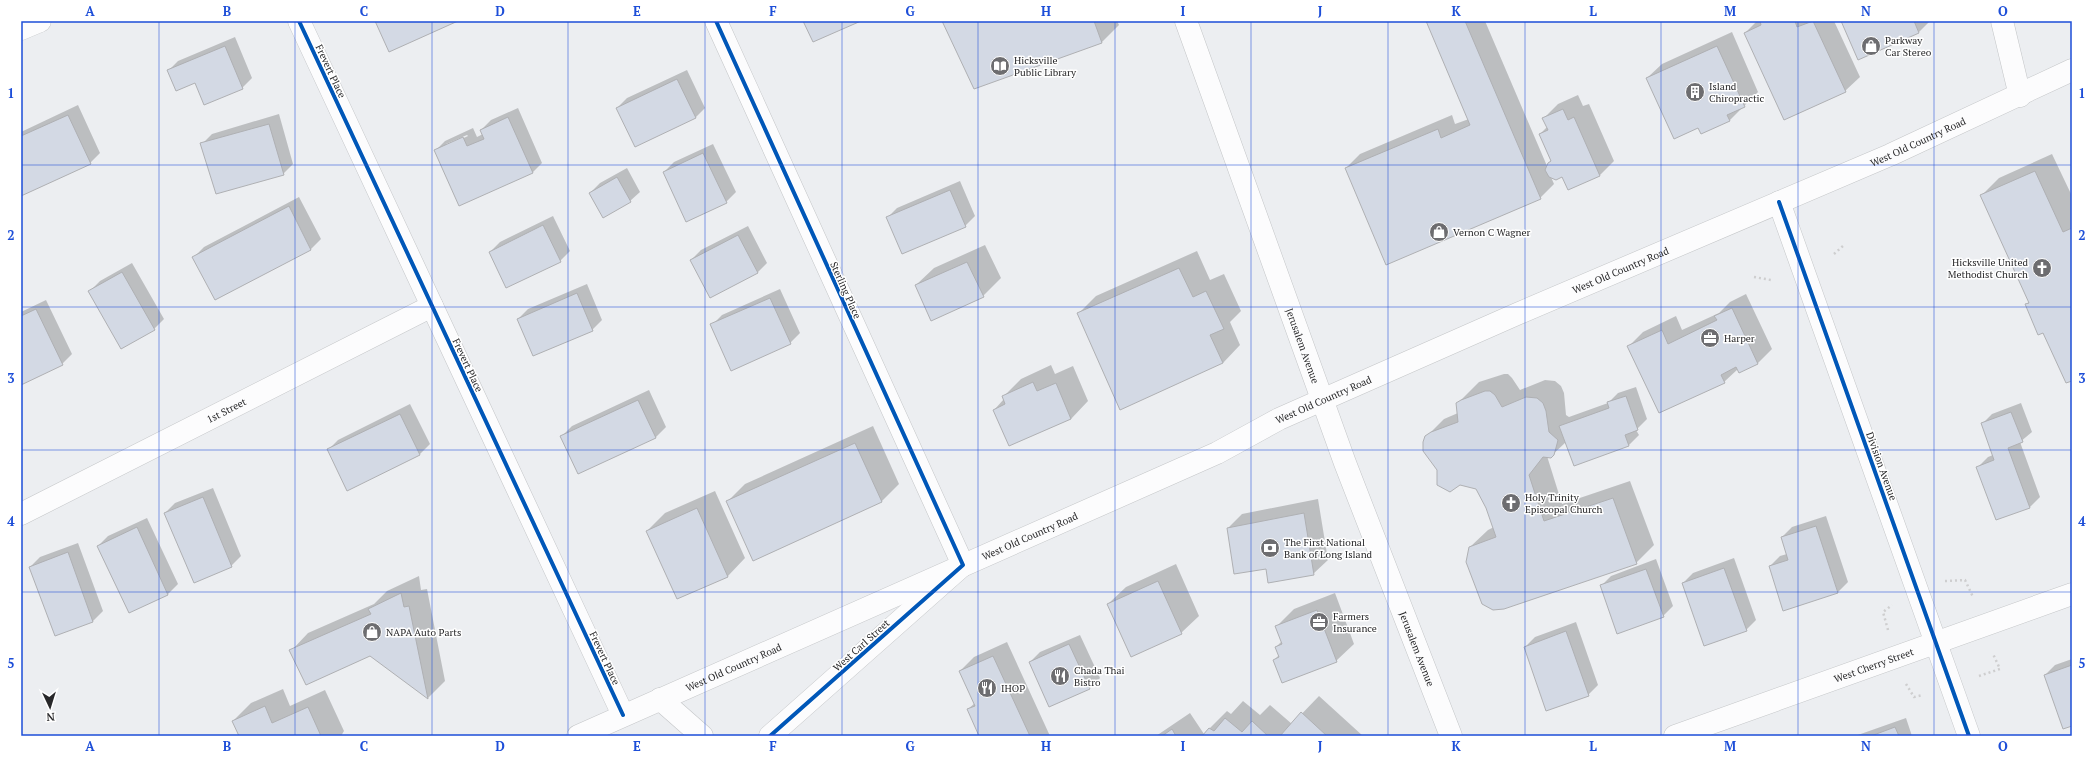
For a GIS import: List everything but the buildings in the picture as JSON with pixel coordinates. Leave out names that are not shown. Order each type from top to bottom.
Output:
[{"type":"street","points":[[21,29],[40,21]]},
{"type":"street","name":"Frevert Place","points":[[298,21],[622,715]]},
{"type":"street","name":"Sterling Place","points":[[716,21],[963,565]]},
{"type":"street","name":"Jerusalem Avenue","points":[[1186,21],[1348,471],[1451,736]]},
{"type":"street","points":[[2002,21],[2020,96]]},
{"type":"street","name":"West Old Country Road","points":[[578,736],[622,715],[1217,453],[1279,419],[2020,96],[2072,70]]},
{"type":"street","name":"Division Avenue","points":[[1779,202],[1969,736]]},
{"type":"street","name":"1st Street","points":[[21,514],[432,306]]},
{"type":"street","name":"West Carl Street","points":[[770,736],[963,565]]},
{"type":"street","name":"West Cherry Street","points":[[1675,736],[2072,594]]},
{"type":"street","points":[[660,699],[702,736]]},
{"type":"path","points":[[1834,254],[1844,244]]},
{"type":"path","points":[[1754,277],[1771,280]]},
{"type":"path","points":[[1945,581],[1965,580],[1974,597]]},
{"type":"path","points":[[1888,631],[1883,612],[1896,602]]},
{"type":"path","points":[[1977,677],[2000,669],[1990,648]]},
{"type":"path","points":[[1905,682],[1914,697]]},
{"type":"cycle path","points":[[299,21],[623,715]]},
{"type":"cycle path","points":[[716,21],[963,565],[770,736]]},
{"type":"cycle path","points":[[1779,202],[1969,736]]},
{"type":"place","name":"Parkway Car Stereo","points":[[1871,46]]},
{"type":"place","name":"Hicksville Public Library","points":[[1000,66]]},
{"type":"place","name":"Island Chiropractic","points":[[1695,92]]},
{"type":"place","name":"Vernon C Wagner","points":[[1439,232]]},
{"type":"place","name":"Hicksville United Methodist Church","points":[[2042,268]]},
{"type":"place","name":"Harper","points":[[1710,338]]},
{"type":"place","name":"Holy Trinity Episcopal Church","points":[[1511,503]]},
{"type":"place","name":"The First National Bank of Long Island","points":[[1270,548]]},
{"type":"place","name":"Farmers Insurance","points":[[1319,622]]},
{"type":"place","name":"NAPA Auto Parts","points":[[372,632]]},
{"type":"place","name":"Chada Thai Bistro","points":[[1060,676]]},
{"type":"place","name":"IHOP","points":[[987,688]]}]
